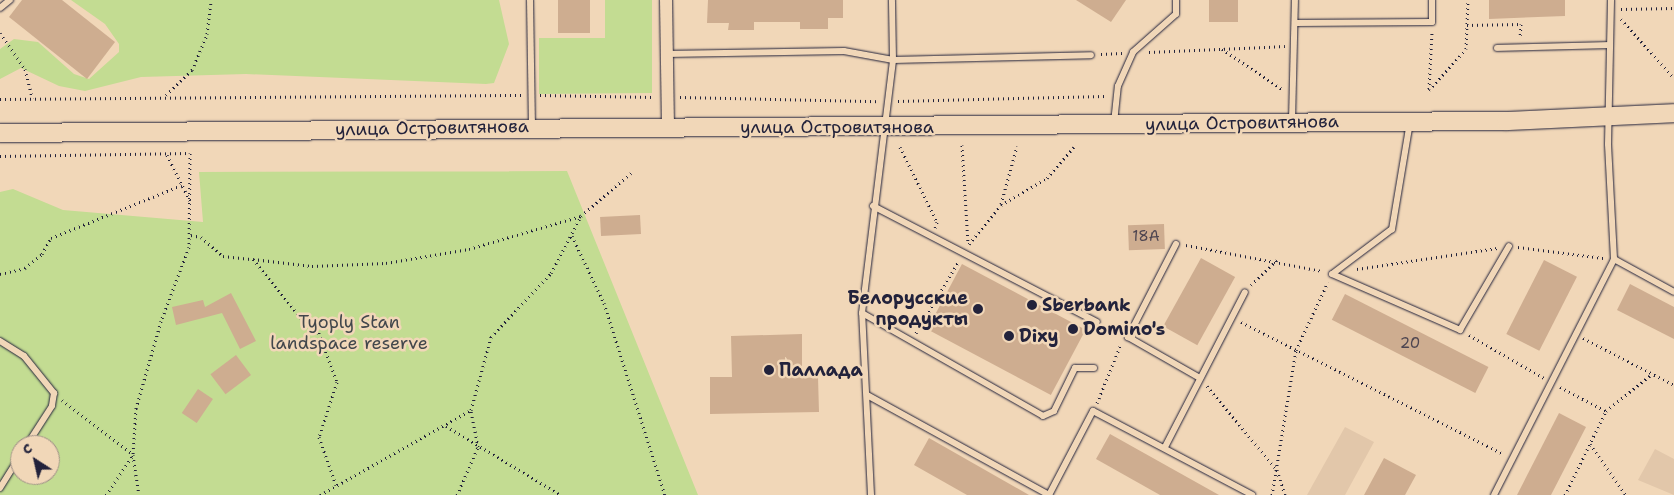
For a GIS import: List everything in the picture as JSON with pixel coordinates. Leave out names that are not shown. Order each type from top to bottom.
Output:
[{"type":"main road","name":"улица Островитянова","points":[[0,133],[532,125],[668,128],[884,128],[1410,121],[1608,117],[1674,113]]},
{"type":"street","points":[[666,0],[668,128]]},
{"type":"lane","points":[[0,8],[10,0]]},
{"type":"lane","points":[[530,0],[529,95],[532,125]]},
{"type":"lane","points":[[874,494],[862,313],[873,206],[893,60],[892,0]]},
{"type":"lane","points":[[1114,124],[1117,96],[1134,52],[1176,14],[1176,0]]},
{"type":"lane","points":[[1292,122],[1291,95],[1295,0]]},
{"type":"lane","points":[[1295,23],[1432,22],[1432,0]]},
{"type":"lane","points":[[1494,495],[1549,381],[1576,335],[1614,259],[1608,117],[1608,45],[1611,0]]},
{"type":"lane","points":[[1497,48],[1608,45]]},
{"type":"lane","points":[[666,54],[844,51],[893,60],[1091,55]]},
{"type":"lane","points":[[1410,121],[1392,229],[1332,274],[1460,330],[1509,246]]},
{"type":"lane","points":[[873,206],[1097,322]]},
{"type":"lane","points":[[1176,244],[1128,338],[1200,378]]},
{"type":"lane","points":[[1614,259],[1674,292]]},
{"type":"lane","points":[[1165,447],[1245,292]]},
{"type":"lane","points":[[862,313],[1043,416],[1054,411],[1075,368],[1094,368]]},
{"type":"lane","points":[[0,341],[24,356],[54,394],[52,406],[33,435]]},
{"type":"lane","points":[[866,395],[1049,495],[1093,411],[1165,447],[1252,495]]},
{"type":"lane","points":[[0,488],[10,472]]},
{"type":"path","points":[[165,96],[192,70],[207,34],[211,0]]},
{"type":"path","points":[[1432,22],[1429,90],[1466,49],[1468,0]]},
{"type":"path","points":[[1611,9],[1674,8]]},
{"type":"path","points":[[1611,9],[1674,78]]},
{"type":"path","points":[[1467,25],[1521,24],[1520,48]]},
{"type":"path","points":[[0,33],[25,69],[32,98]]},
{"type":"path","points":[[1091,55],[1277,46]]},
{"type":"path","points":[[1222,49],[1291,95]]},
{"type":"path","points":[[0,99],[165,96],[529,95],[887,101],[1117,96]]},
{"type":"path","points":[[1001,205],[1017,146]]},
{"type":"path","points":[[900,147],[937,222],[932,236]]},
{"type":"path","points":[[968,244],[1001,205],[1048,178],[1074,147]]},
{"type":"path","points":[[0,156],[167,155],[190,153],[190,235],[136,408],[133,455],[139,495]]},
{"type":"path","points":[[167,155],[191,203]]},
{"type":"path","points":[[457,495],[478,447],[471,410],[491,338],[551,273],[581,216],[630,173]]},
{"type":"path","points":[[0,274],[25,268],[42,254],[51,238],[182,184]]},
{"type":"path","points":[[190,235],[201,237],[223,256],[312,266],[386,263],[470,249],[581,216]]},
{"type":"path","points":[[572,236],[604,304],[666,495]]},
{"type":"path","points":[[1176,244],[1278,259],[1332,274],[1509,246],[1614,259]]},
{"type":"path","points":[[253,259],[305,323],[317,328],[337,382],[319,437],[336,485]]},
{"type":"path","points":[[1245,292],[1278,259]]},
{"type":"path","points":[[1272,495],[1296,350],[1332,274]]},
{"type":"path","points":[[1232,318],[1512,458]]},
{"type":"path","points":[[1093,411],[1122,338],[1097,322]]},
{"type":"path","points":[[1460,330],[1606,412]]},
{"type":"path","points":[[1576,335],[1674,385]]},
{"type":"path","points":[[1565,495],[1606,412],[1652,374]]},
{"type":"path","points":[[1200,378],[1277,470],[1285,495]]},
{"type":"path","points":[[54,394],[133,455]]},
{"type":"path","points":[[320,495],[446,426],[471,410]]},
{"type":"path","points":[[446,426],[478,447],[561,495]]},
{"type":"path","points":[[1590,444],[1626,495]]},
{"type":"path","points":[[106,495],[133,455]]},
{"type":"shaded area","points":[[1345,427],[1374,442],[1345,495],[1307,495]]},
{"type":"shaded area","points":[[1655,449],[1674,459],[1674,495],[1638,480]]},
{"type":"green space","points":[[71,0],[499,0],[509,44],[494,83],[486,84],[246,74],[141,77],[85,91],[59,86],[21,68],[0,79],[0,49],[14,39],[38,42],[74,74],[89,79],[119,52],[119,44],[105,24]]},
{"type":"green space","points":[[605,0],[652,0],[652,93],[539,94],[539,38],[605,38]]},
{"type":"green space","name":"Tyoply Stan landspace reserve","points":[[567,171],[698,495],[0,495],[0,192],[13,189],[63,210],[203,222],[199,172]]},
{"type":"building","points":[[22,0],[62,0],[115,42],[87,79],[9,17]]},
{"type":"building","points":[[558,0],[590,0],[590,33],[558,33]]},
{"type":"building","points":[[708,0],[843,0],[843,18],[828,18],[828,29],[800,29],[800,22],[754,22],[754,30],[728,30],[729,23],[707,23]]},
{"type":"building","points":[[1076,0],[1126,0],[1111,22]]},
{"type":"building","points":[[1209,0],[1238,0],[1238,22],[1209,22]]},
{"type":"building","points":[[1489,0],[1565,0],[1565,16],[1489,19]]},
{"type":"building","points":[[640,215],[641,234],[601,236],[600,217]]},
{"type":"building","points":[[1164,224],[1165,249],[1129,250],[1128,225]]},
{"type":"building","points":[[1201,258],[1235,277],[1197,345],[1163,326]]},
{"type":"building","points":[[1544,260],[1577,277],[1539,351],[1506,334]]},
{"type":"building","points":[[962,264],[1086,330],[1051,395],[927,329]]},
{"type":"building","points":[[1630,284],[1674,307],[1674,339],[1617,310]]},
{"type":"building","points":[[231,293],[256,341],[240,349],[222,313],[176,325],[172,307],[203,300],[205,307]]},
{"type":"building","points":[[1345,294],[1488,367],[1475,393],[1332,320]]},
{"type":"building","points":[[802,334],[802,378],[818,377],[819,412],[710,414],[710,377],[732,377],[731,336]]},
{"type":"building","points":[[236,355],[251,375],[225,394],[210,374]]},
{"type":"building","points":[[198,389],[213,399],[197,423],[182,413]]},
{"type":"building","points":[[1559,413],[1586,427],[1551,495],[1517,495]]},
{"type":"building","points":[[1110,434],[1219,495],[1160,495],[1096,459]]},
{"type":"building","points":[[929,438],[1029,495],[967,495],[914,465]]},
{"type":"building","points":[[1384,458],[1416,475],[1405,495],[1364,495]]},
{"type":"place","name":"Sberbank","points":[[1032,305]]},
{"type":"place","name":"Белорусские продукты","points":[[978,309]]},
{"type":"place","name":"Domino's","points":[[1073,329]]},
{"type":"place","name":"Dixy","points":[[1009,336]]},
{"type":"place","name":"Паллада","points":[[769,370]]}]
